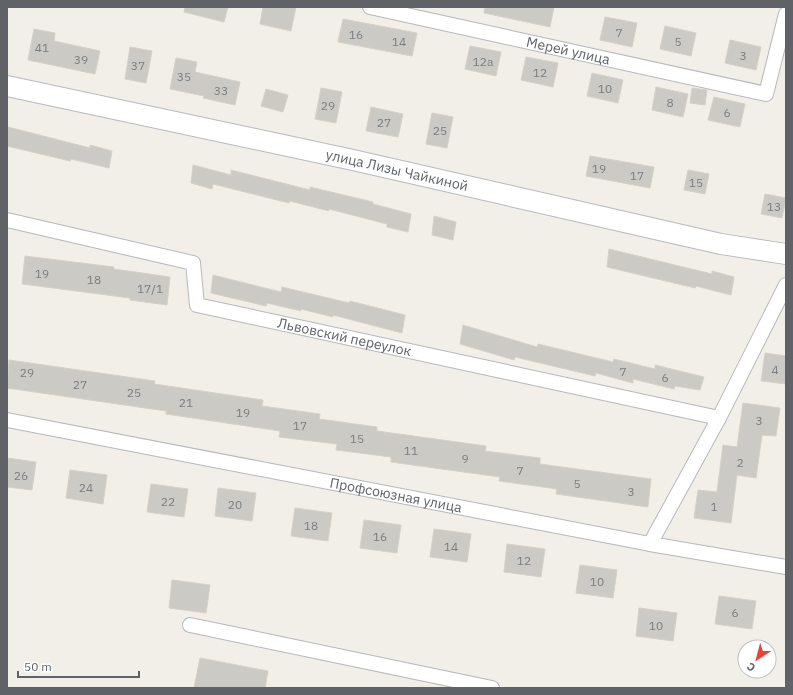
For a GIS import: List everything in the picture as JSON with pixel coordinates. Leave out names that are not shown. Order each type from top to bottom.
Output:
[{"type":"street","name":"Мерей улица","points":[[370,7],[766,94],[786,14]]},
{"type":"street","name":"улица Лизы Чайкиной","points":[[7,86],[360,162],[721,244],[786,254]]},
{"type":"street","name":"Львовский переулок","points":[[7,220],[192,264],[197,305],[719,418]]},
{"type":"street","points":[[650,544],[719,418],[786,285]]},
{"type":"street","name":"Профсоюзная улица","points":[[7,420],[650,544],[786,567]]},
{"type":"street","points":[[190,625],[492,688]]},
{"type":"building","points":[[185,7],[228,7],[224,22],[184,12]]},
{"type":"building","points":[[263,7],[296,7],[291,31],[260,24]]},
{"type":"building","points":[[485,7],[554,7],[550,27],[484,13]]},
{"type":"building","points":[[605,17],[637,23],[632,47],[600,40]]},
{"type":"building","points":[[343,19],[417,33],[412,56],[338,42]]},
{"type":"building","points":[[665,26],[696,33],[691,56],[660,49]]},
{"type":"building","points":[[34,29],[55,33],[54,41],[100,51],[95,74],[28,60]]},
{"type":"building","points":[[730,40],[761,47],[756,70],[725,63]]},
{"type":"building","points":[[470,46],[501,52],[496,76],[465,69]]},
{"type":"building","points":[[130,47],[152,51],[146,83],[125,79]]},
{"type":"building","points":[[526,57],[558,63],[553,87],[521,80]]},
{"type":"building","points":[[176,58],[197,62],[195,72],[240,82],[235,105],[203,98],[204,96],[170,89]]},
{"type":"building","points":[[592,73],[623,80],[618,103],[587,96]]},
{"type":"building","points":[[656,87],[688,94],[683,117],[652,110]]},
{"type":"building","points":[[321,88],[342,92],[336,123],[315,119]]},
{"type":"building","points":[[692,88],[707,90],[705,105],[690,103]]},
{"type":"building","points":[[266,89],[288,95],[283,112],[261,106]]},
{"type":"building","points":[[714,97],[745,104],[740,127],[708,120]]},
{"type":"building","points":[[371,107],[403,114],[398,137],[366,131]]},
{"type":"building","points":[[432,113],[453,117],[447,148],[426,144]]},
{"type":"building","points":[[8,127],[90,148],[90,145],[112,151],[109,168],[71,159],[70,161],[7,146]]},
{"type":"building","points":[[590,156],[654,167],[650,188],[586,176]]},
{"type":"building","points":[[193,165],[231,175],[231,170],[310,190],[310,187],[373,202],[373,204],[411,214],[408,232],[387,227],[387,224],[329,209],[329,211],[290,201],[289,203],[213,184],[212,189],[191,183]]},
{"type":"building","points":[[688,170],[709,174],[705,194],[684,190]]},
{"type":"building","points":[[765,194],[786,198],[782,218],[761,214]]},
{"type":"building","points":[[434,216],[456,222],[453,240],[432,235]]},
{"type":"building","points":[[609,249],[712,274],[712,271],[734,277],[731,295],[607,267]]},
{"type":"building","points":[[25,256],[114,267],[114,269],[170,277],[167,305],[130,300],[130,298],[22,284]]},
{"type":"building","points":[[213,275],[281,292],[282,287],[349,303],[350,301],[405,315],[402,333],[333,315],[333,317],[267,303],[266,306],[211,293]]},
{"type":"building","points":[[463,325],[537,347],[538,344],[613,362],[614,359],[655,369],[655,365],[704,377],[700,390],[675,386],[674,389],[633,379],[633,383],[596,373],[595,376],[515,357],[514,360],[460,344]]},
{"type":"building","points":[[765,353],[786,356],[786,384],[761,381]]},
{"type":"building","points":[[9,360],[155,381],[154,384],[263,400],[262,406],[320,414],[319,419],[377,427],[377,431],[486,446],[485,451],[540,458],[540,464],[651,479],[648,507],[556,494],[557,489],[499,481],[500,477],[391,462],[391,457],[336,450],[337,444],[279,437],[280,431],[166,414],[166,411],[7,388]]},
{"type":"building","points":[[743,403],[780,408],[776,436],[762,435],[756,478],[737,475],[731,523],[694,518],[698,490],[717,492],[723,445],[737,447]]},
{"type":"building","points":[[7,458],[36,462],[32,490],[7,487]]},
{"type":"building","points":[[70,470],[107,475],[103,504],[66,498]]},
{"type":"building","points":[[151,484],[188,489],[184,517],[147,512]]},
{"type":"building","points":[[218,488],[256,493],[252,521],[215,516]]},
{"type":"building","points":[[295,508],[332,513],[328,541],[291,536]]},
{"type":"building","points":[[364,520],[401,525],[397,553],[360,548]]},
{"type":"building","points":[[434,529],[471,534],[467,562],[430,557]]},
{"type":"building","points":[[507,544],[545,549],[541,577],[504,572]]},
{"type":"building","points":[[580,565],[617,570],[613,598],[576,593]]},
{"type":"building","points":[[172,580],[210,585],[206,613],[169,608]]},
{"type":"building","points":[[719,596],[756,601],[752,629],[715,624]]},
{"type":"building","points":[[639,608],[677,613],[673,641],[636,636]]},
{"type":"building","points":[[200,658],[268,671],[265,688],[194,688]]}]
